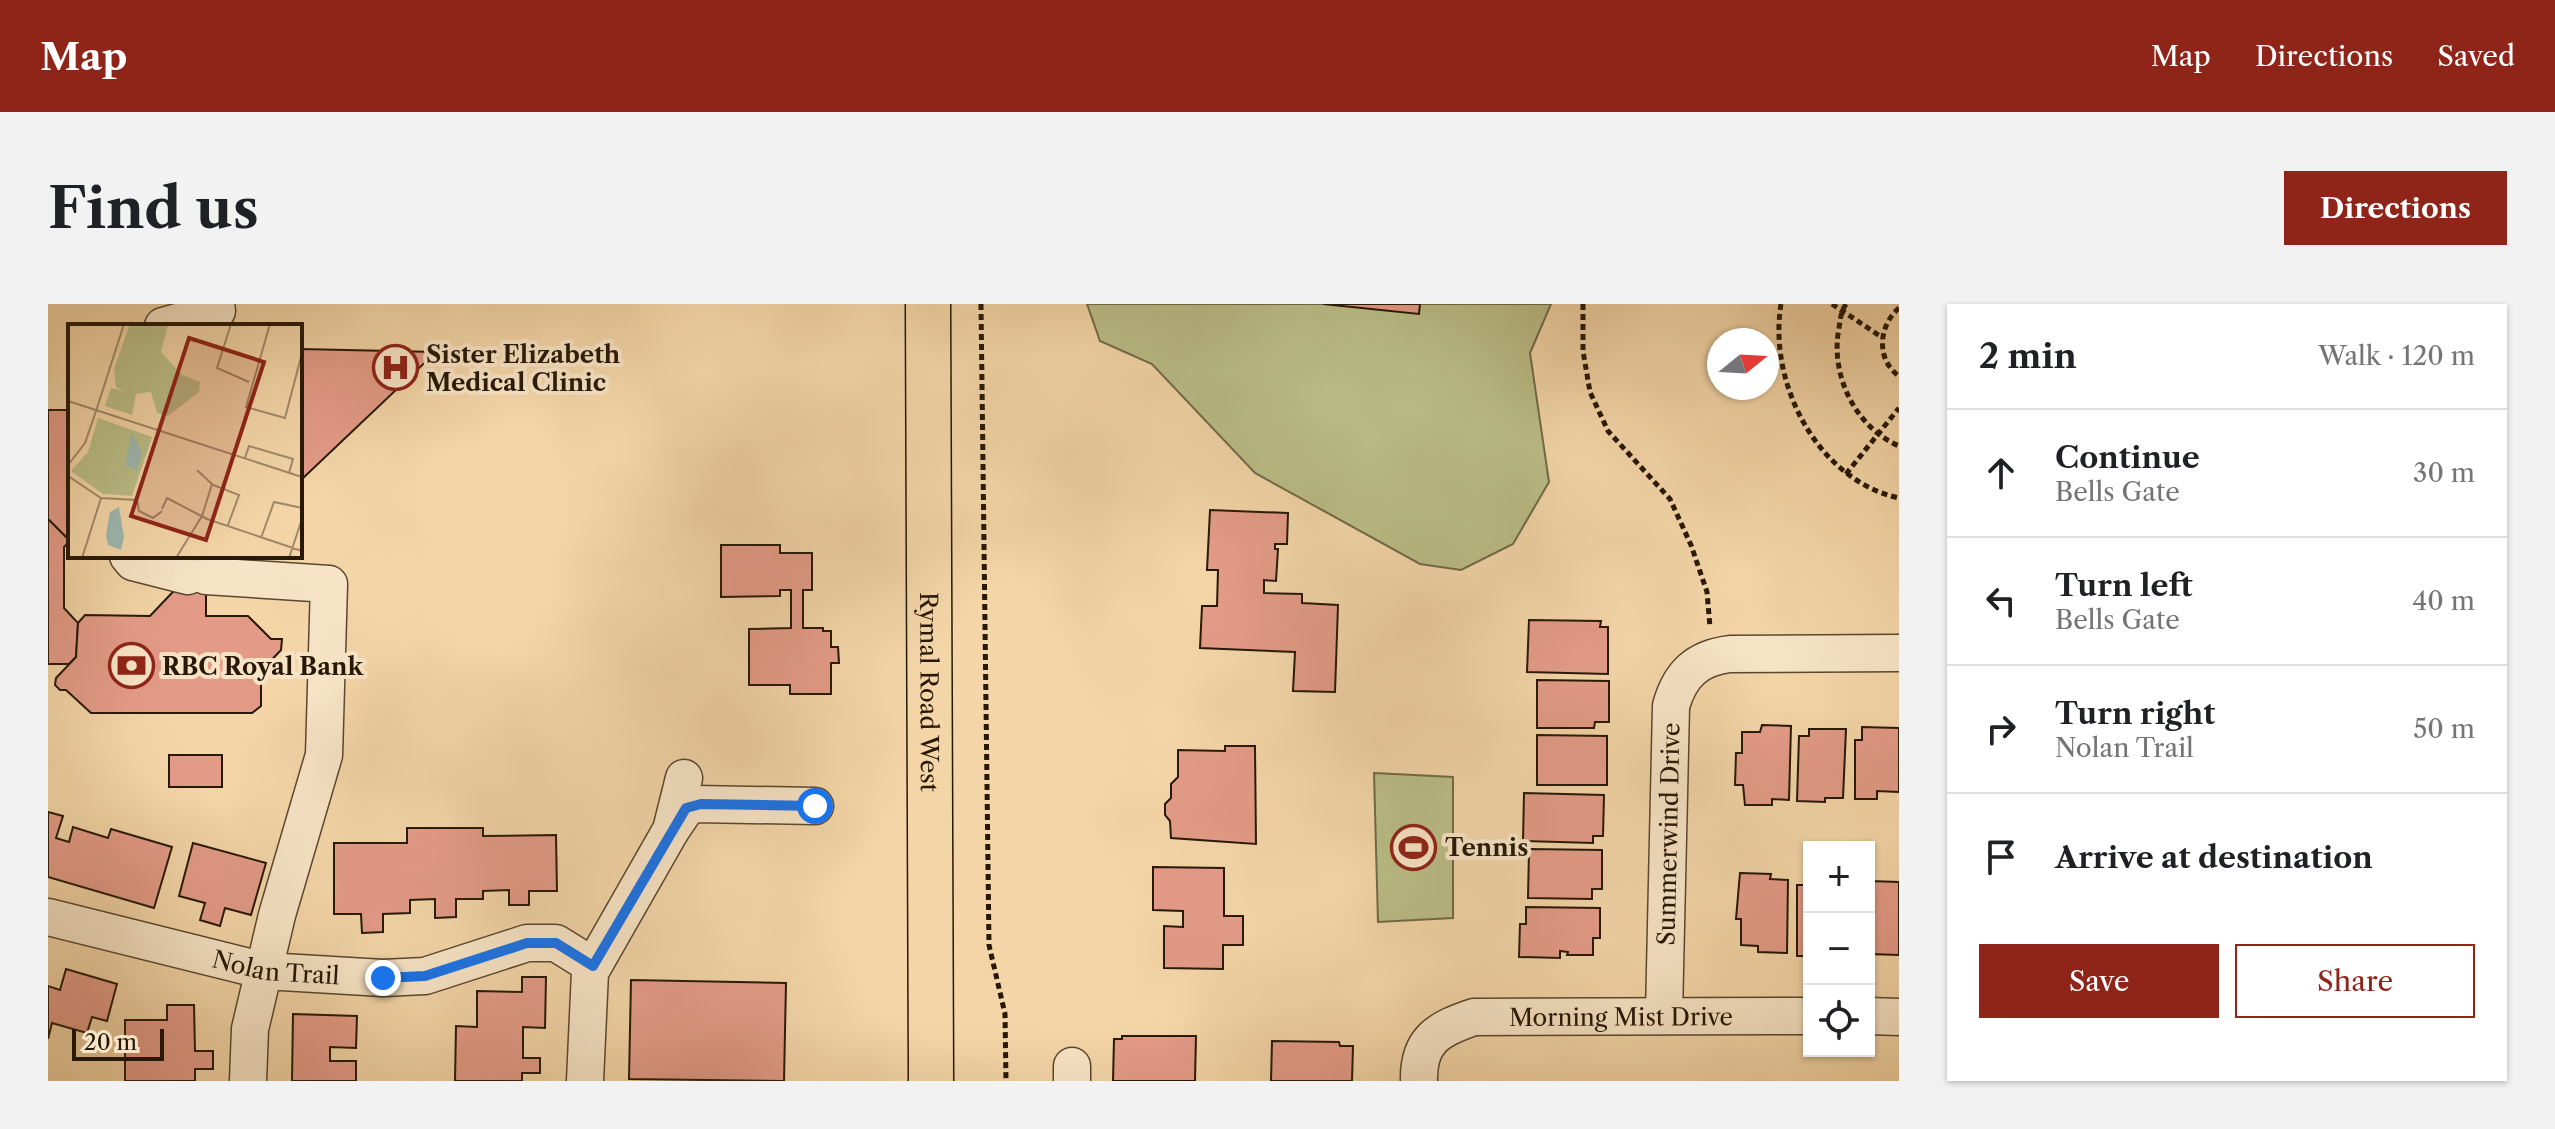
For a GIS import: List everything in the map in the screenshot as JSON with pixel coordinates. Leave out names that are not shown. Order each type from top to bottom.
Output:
[{"type":"main road","name":"Rymal Road West","points":[[928,304],[931,1081]]},
{"type":"street","points":[[170,324],[217,311],[216,304]]},
{"type":"street","points":[[130,558],[133,562],[197,576],[329,584],[324,755],[277,915],[250,1029],[248,1081]]},
{"type":"street","points":[[1705,659],[1899,653]]},
{"type":"street","name":"Summerwind Drive","points":[[1664,1014],[1671,706],[1684,674],[1705,659]]},
{"type":"street","points":[[671,830],[684,778]]},
{"type":"street","points":[[585,1081],[590,972],[686,808],[696,804],[815,806]]},
{"type":"street","name":"Nolan Trail","points":[[48,917],[265,971],[383,978],[425,976],[527,943],[556,943],[593,966]]},
{"type":"street","name":"Morning Mist Drive","points":[[1419,1081],[1418,1066],[1423,1047],[1438,1034],[1474,1017],[1803,1016]]},
{"type":"street","points":[[1875,1016],[1899,1017]]},
{"type":"path","points":[[981,304],[989,945],[1005,1014],[1006,1081]]},
{"type":"path","points":[[1583,304],[1583,351],[1590,392],[1608,431],[1670,499],[1691,545],[1707,592],[1705,659]]},
{"type":"path","points":[[1781,304],[1777,326],[1784,382],[1809,433],[1846,474],[1881,494],[1899,498]]},
{"type":"path","points":[[1832,304],[1883,338]]},
{"type":"path","points":[[1846,304],[1837,344],[1841,378],[1855,408],[1878,435],[1899,446]]},
{"type":"path","points":[[1899,308],[1886,325],[1883,338],[1885,360],[1899,376]]},
{"type":"path","points":[[1846,474],[1899,408]]},
{"type":"green space","points":[[1087,304],[1551,304],[1530,353],[1549,482],[1513,544],[1461,570],[1420,564],[1255,473],[1152,364],[1100,341]]},
{"type":"green space","name":"Tennis","points":[[1374,773],[1453,777],[1453,918],[1378,922]]},
{"type":"building","points":[[1323,304],[1420,304],[1419,314]]},
{"type":"building","points":[[302,349],[436,352],[302,479]]},
{"type":"building","points":[[48,410],[68,410],[68,539],[48,519]]},
{"type":"building","points":[[1210,510],[1288,513],[1287,544],[1275,544],[1275,549],[1278,549],[1276,581],[1264,580],[1264,593],[1302,594],[1302,603],[1338,605],[1335,692],[1293,691],[1295,652],[1200,648],[1202,606],[1217,606],[1218,570],[1207,570]]},
{"type":"building","points":[[48,519],[68,539],[64,547],[64,608],[78,623],[76,657],[69,664],[48,664]]},
{"type":"building","points":[[721,545],[780,545],[780,553],[812,553],[812,590],[803,590],[803,628],[831,631],[831,647],[838,647],[839,663],[831,663],[831,694],[790,694],[790,685],[749,685],[749,629],[791,628],[791,590],[780,590],[780,596],[721,597]]},
{"type":"building","points":[[206,558],[206,616],[248,616],[271,639],[282,639],[281,650],[261,671],[261,706],[252,713],[91,713],[66,690],[60,690],[55,685],[56,678],[76,657],[78,623],[85,615],[150,616]]},
{"type":"building","points":[[1529,620],[1601,621],[1600,627],[1608,627],[1608,674],[1527,672]]},
{"type":"building","points":[[1537,680],[1609,681],[1609,722],[1595,722],[1594,728],[1537,728]]},
{"type":"building","points":[[1762,725],[1791,726],[1789,800],[1772,799],[1772,805],[1745,805],[1743,785],[1735,785],[1736,753],[1742,753],[1742,732],[1760,732]]},
{"type":"building","points":[[1862,727],[1899,728],[1899,792],[1877,791],[1877,799],[1855,799],[1855,740],[1862,740]]},
{"type":"building","points":[[1809,729],[1846,729],[1843,798],[1825,798],[1825,802],[1797,801],[1799,736],[1809,736]]},
{"type":"building","points":[[1537,735],[1607,736],[1607,785],[1537,785]]},
{"type":"building","points":[[1225,746],[1255,746],[1256,844],[1171,838],[1165,804],[1171,798],[1171,784],[1178,777],[1178,750],[1225,751]]},
{"type":"building","points":[[169,755],[222,755],[222,787],[169,787]]},
{"type":"building","points":[[1524,793],[1604,795],[1603,836],[1593,836],[1593,843],[1523,841]]},
{"type":"building","points":[[48,812],[63,816],[56,838],[69,842],[73,827],[108,838],[111,829],[172,847],[154,908],[48,877]]},
{"type":"building","points":[[407,828],[483,828],[483,836],[556,835],[557,891],[529,891],[529,905],[509,905],[509,890],[483,891],[483,899],[456,899],[456,917],[435,918],[435,899],[410,900],[410,913],[383,914],[383,932],[362,933],[361,914],[334,914],[334,843],[407,843]]},
{"type":"building","points":[[193,843],[266,863],[251,915],[225,908],[220,926],[200,920],[205,903],[179,896]]},
{"type":"building","points":[[1529,849],[1602,850],[1602,889],[1592,889],[1592,899],[1528,898]]},
{"type":"building","points":[[1153,867],[1224,868],[1224,916],[1243,916],[1243,945],[1223,945],[1223,969],[1164,968],[1164,926],[1183,927],[1183,911],[1153,910]]},
{"type":"building","points":[[1740,873],[1771,874],[1770,879],[1788,880],[1787,953],[1758,952],[1758,946],[1741,945],[1741,919],[1736,919]]},
{"type":"building","points":[[1875,881],[1899,882],[1899,955],[1875,954]]},
{"type":"building","points":[[1797,885],[1803,885],[1803,956],[1797,956]]},
{"type":"building","points":[[1526,907],[1600,908],[1600,938],[1593,938],[1593,955],[1567,955],[1568,952],[1560,951],[1560,958],[1519,957],[1520,924],[1526,924]]},
{"type":"building","points":[[66,969],[117,984],[107,1021],[92,1017],[87,1033],[52,1023],[48,1039],[48,986],[60,990]]},
{"type":"building","points":[[522,977],[546,977],[545,1028],[523,1027],[523,1058],[540,1058],[540,1073],[522,1073],[522,1081],[455,1081],[456,1026],[477,1027],[477,991],[522,992]]},
{"type":"building","points":[[631,980],[786,983],[784,1081],[629,1079]]},
{"type":"building","points":[[167,1005],[194,1005],[195,1051],[213,1051],[213,1069],[195,1069],[195,1081],[125,1081],[125,1020],[167,1020]]},
{"type":"building","points":[[293,1014],[357,1016],[356,1048],[330,1047],[330,1061],[356,1061],[356,1081],[292,1081]]},
{"type":"building","points":[[1122,1036],[1196,1036],[1195,1081],[1113,1081],[1114,1039],[1122,1039]]},
{"type":"building","points":[[1272,1041],[1339,1042],[1340,1046],[1353,1046],[1352,1081],[1271,1081]]},
{"type":"place","name":"Sister Elizabeth Medical Clinic","points":[[395,368]]},
{"type":"place","name":"RBC Royal Bank","points":[[131,666]]},
{"type":"place","name":"Tennis","points":[[1414,847]]},
{"type":"route","points":[[383,978],[425,976],[527,943],[556,943],[593,966],[686,808],[701,804],[815,806]]}]
